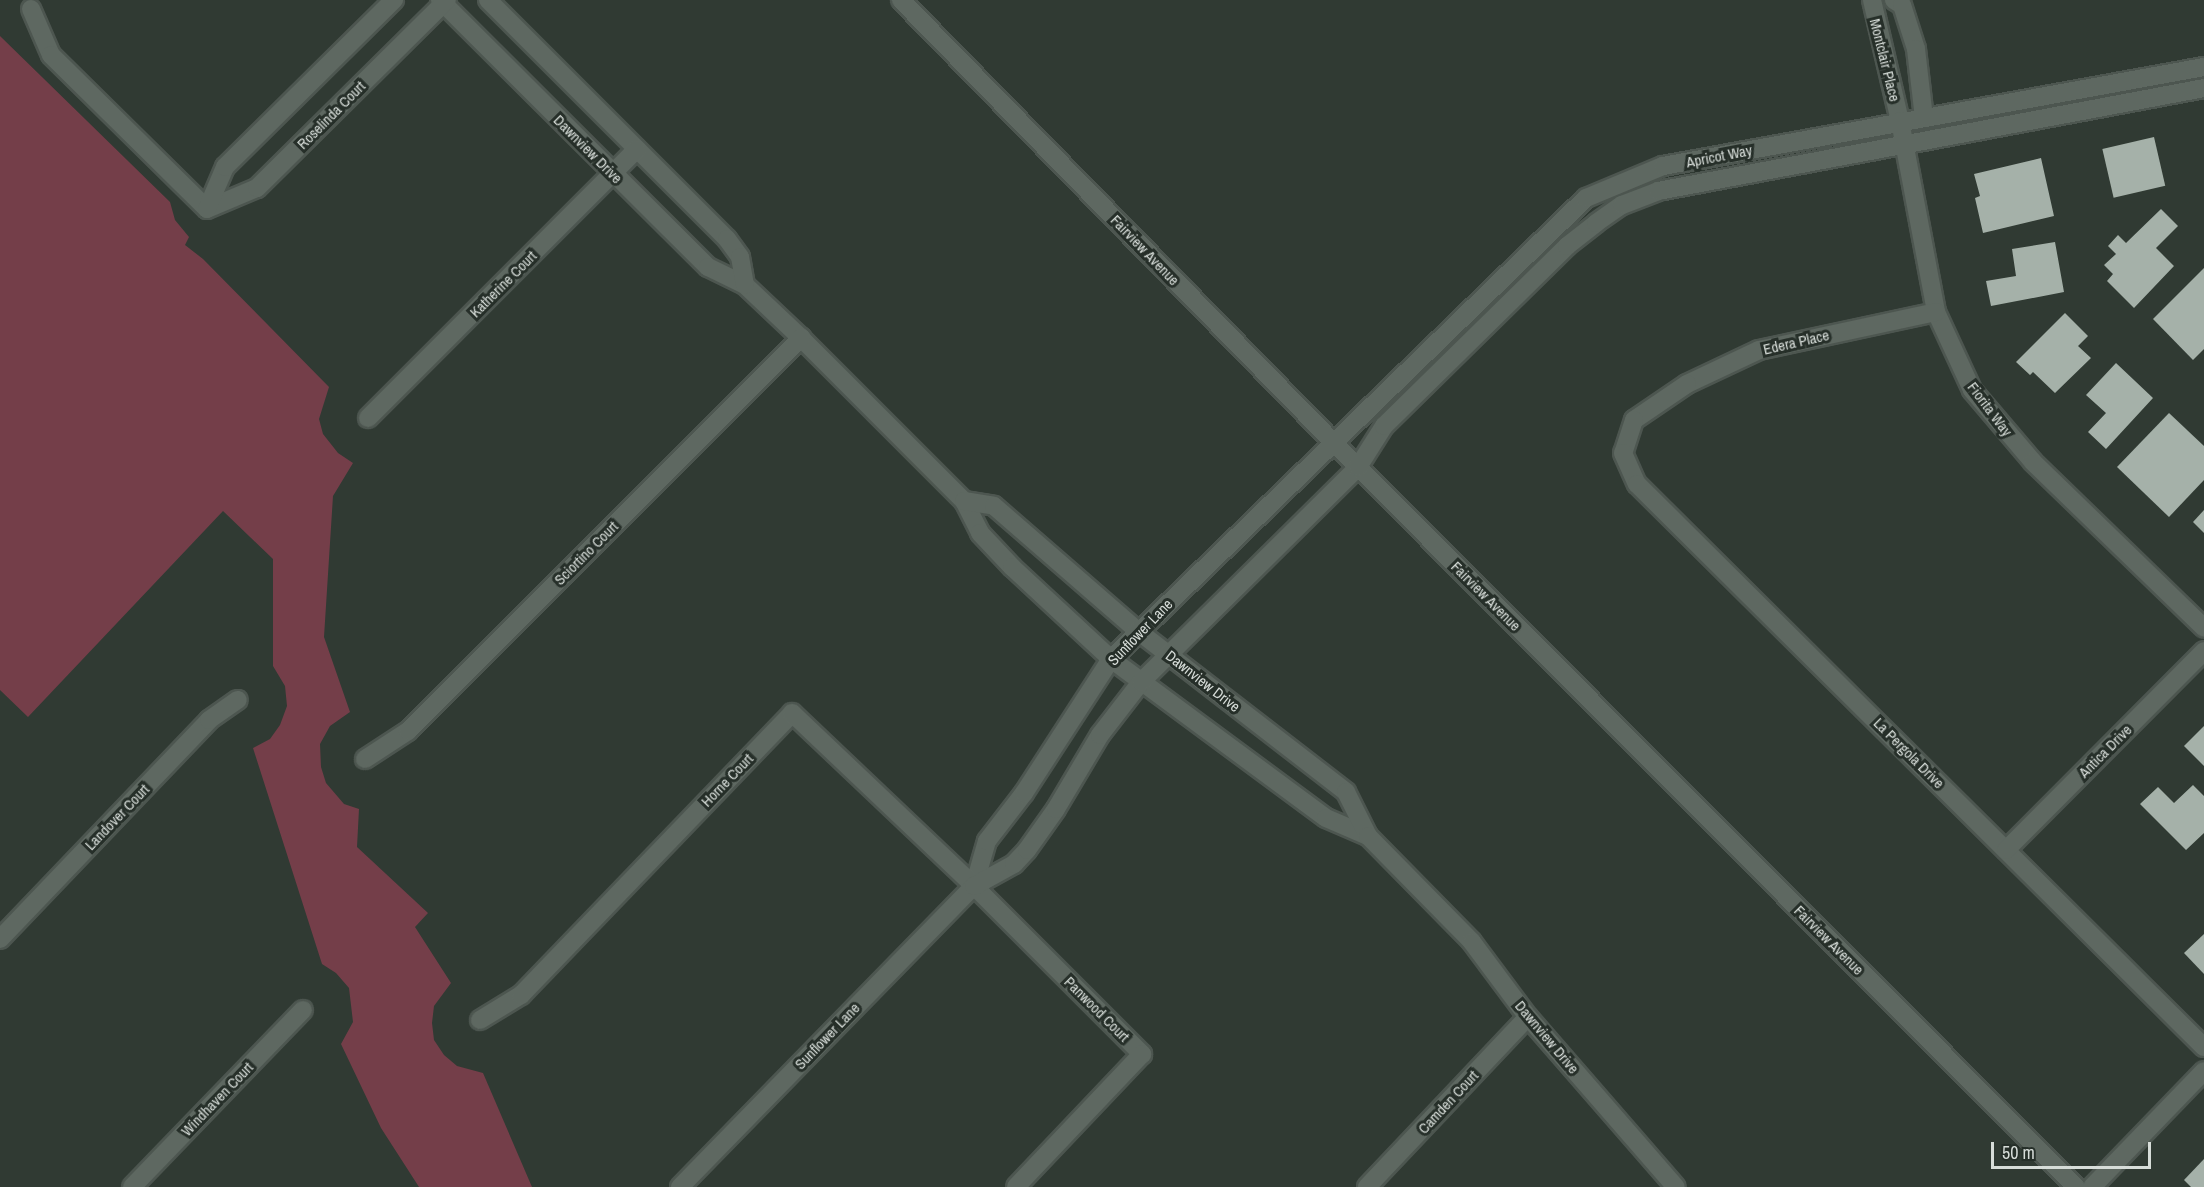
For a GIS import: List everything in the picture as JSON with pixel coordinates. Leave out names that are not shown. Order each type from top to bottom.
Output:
[{"type":"street","points":[[32,9],[51,55],[207,209],[225,167],[394,0]]},
{"type":"street","points":[[488,0],[728,239],[740,257],[745,285]]},
{"type":"street","name":"Fairview Avenue","points":[[901,0],[1334,443],[2076,1187]]},
{"type":"street","name":"Montclair Place","points":[[1872,0],[1900,121]]},
{"type":"street","name":"Montclair Place","points":[[1894,0],[1902,5],[1916,49],[1924,118]]},
{"type":"street","name":"Roselinda Court","points":[[207,209],[257,188],[443,1]]},
{"type":"street","name":"Dawnview Drive","points":[[443,1],[612,175],[708,267],[745,285],[801,338],[964,501],[980,532],[1012,567],[1111,659],[1326,818],[1368,836]]},
{"type":"street","name":"Apricot Way","points":[[1334,443],[1586,198],[1663,166],[2204,67]]},
{"type":"street","name":"Apricot Way","points":[[1358,467],[1384,426],[1567,246],[1622,205],[1658,191],[1904,142],[2204,88]]},
{"type":"street","name":"Fiorita Way","points":[[1900,121],[1936,312],[1972,390],[2032,462],[2204,628]]},
{"type":"street","name":"Katherine Court","points":[[368,418],[637,149]]},
{"type":"street","name":"Edera Place","points":[[1623,453],[1634,420],[1687,384],[1760,350],[1936,312]]},
{"type":"street","name":"Sciortino Court","points":[[365,759],[408,731],[801,338]]},
{"type":"street","name":"Sunflower Lane","points":[[974,886],[987,841],[1024,793],[1111,659],[1334,443]]},
{"type":"street","name":"La Pergola Drive","points":[[1623,453],[1637,484],[2204,1047]]},
{"type":"street","name":"Sunflower Lane","points":[[680,1187],[974,886],[1014,864],[1027,850],[1056,809],[1100,735],[1141,682],[1358,467]]},
{"type":"street","name":"Dawnview Drive","points":[[964,501],[994,506],[1138,631],[1346,792],[1368,836],[1472,942],[1528,1017],[1676,1187]]},
{"type":"street","name":"Antica Drive","points":[[2006,850],[2204,651]]},
{"type":"street","name":"Landover Court","points":[[0,939],[209,720],[238,700]]},
{"type":"street","name":"Horne Court","points":[[480,1020],[521,995],[792,713],[974,886]]},
{"type":"street","name":"Panwood Court","points":[[974,886],[1142,1054],[1016,1187]]},
{"type":"street","name":"Windhaven Court","points":[[132,1187],[303,1010]]},
{"type":"street","name":"Camden Court","points":[[1367,1187],[1528,1017]]},
{"type":"street","points":[[2092,1187],[2204,1071]]},
{"type":"shaded area","points":[[0,36],[170,202],[175,220],[189,237],[185,245],[203,259],[329,387],[319,419],[323,434],[338,453],[353,463],[333,496],[324,637],[350,712],[330,726],[320,744],[321,767],[326,783],[344,804],[359,809],[357,847],[428,913],[415,927],[451,983],[434,1006],[432,1023],[434,1040],[444,1055],[457,1066],[483,1073],[532,1187],[419,1187],[381,1128],[341,1044],[353,1022],[349,988],[336,973],[322,964],[253,748],[270,739],[280,725],[287,706],[285,686],[273,666],[273,559],[223,511],[28,717],[0,690]]},
{"type":"building","points":[[2154,137],[2165,186],[2114,198],[2102,149]]},
{"type":"building","points":[[2041,158],[2054,216],[1983,233],[1975,198],[1980,196],[1974,174]]},
{"type":"building","points":[[2161,209],[2178,226],[2156,248],[2174,266],[2134,308],[2107,281],[2113,274],[2104,265],[2116,254],[2108,246],[2118,235],[2126,243]]},
{"type":"building","points":[[2055,242],[2064,292],[1991,306],[1986,281],[2016,276],[2012,249]]},
{"type":"building","points":[[2204,268],[2204,349],[2193,360],[2153,319]]},
{"type":"building","points":[[2065,313],[2088,336],[2078,346],[2091,358],[2055,393],[2033,372],[2030,375],[2016,362]]},
{"type":"building","points":[[2116,363],[2153,398],[2106,449],[2088,432],[2106,413],[2086,395]]},
{"type":"building","points":[[2169,413],[2204,446],[2204,480],[2169,517],[2117,467]]},
{"type":"building","points":[[2204,510],[2204,533],[2193,522]]},
{"type":"building","points":[[2204,726],[2204,766],[2184,746]]},
{"type":"building","points":[[2193,785],[2204,796],[2204,833],[2186,850],[2140,804],[2158,787],[2174,803]]},
{"type":"building","points":[[2204,934],[2204,974],[2184,953]]},
{"type":"building","points":[[2204,1159],[2204,1187],[2191,1187],[2184,1180]]}]
